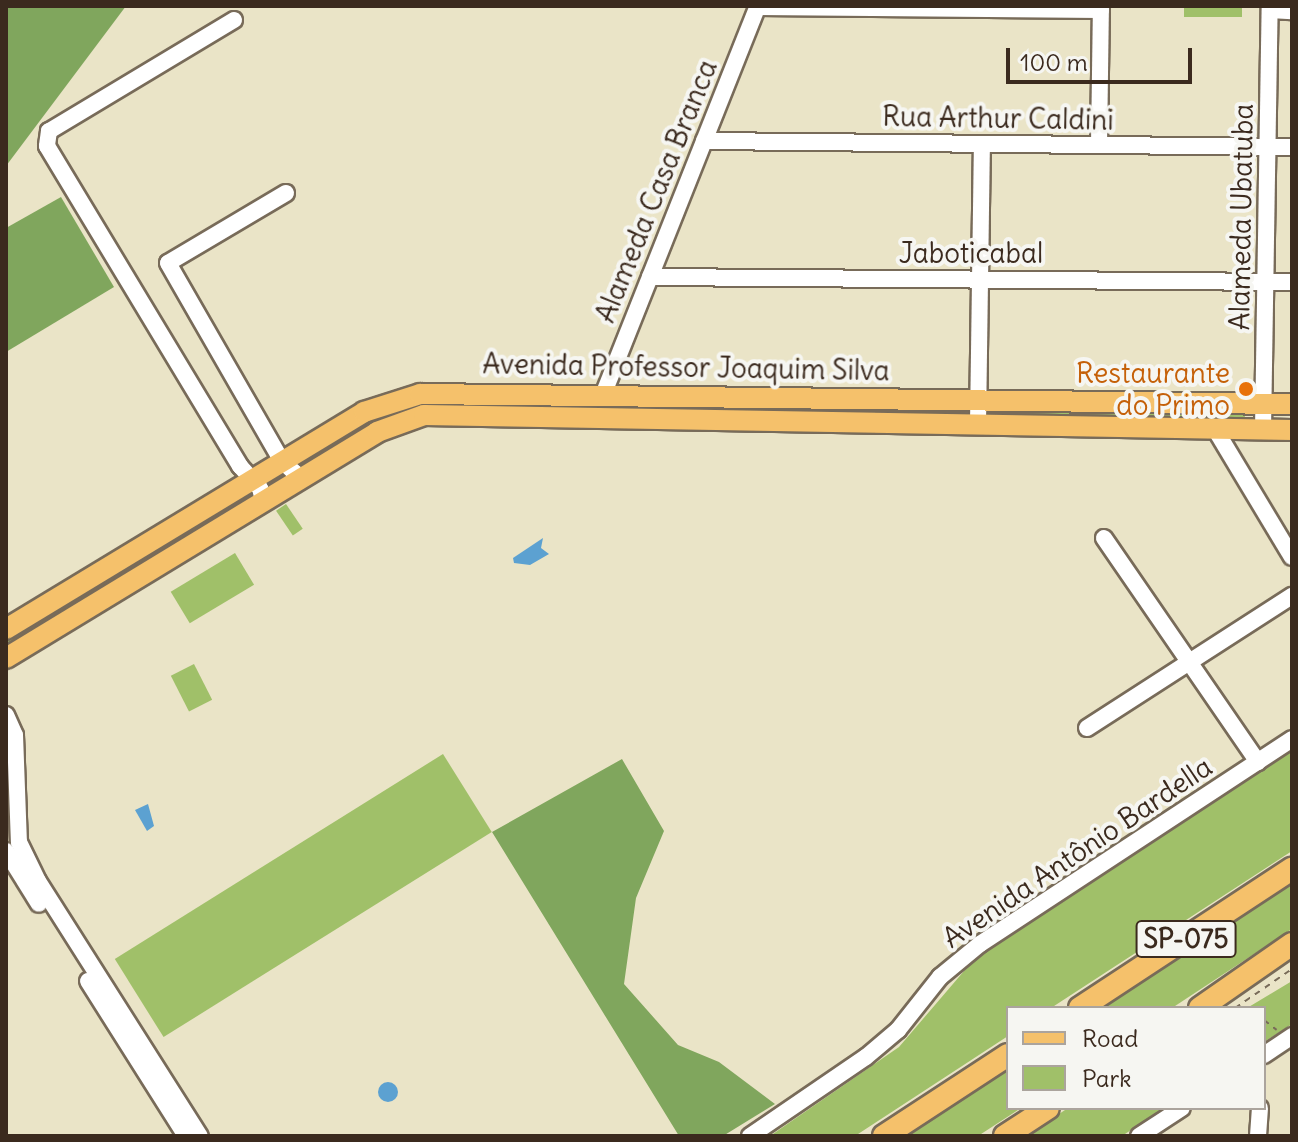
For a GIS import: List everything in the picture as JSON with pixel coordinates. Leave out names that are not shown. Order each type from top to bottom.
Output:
[{"type":"highway","name":"SP-075","points":[[1083,1006],[1292,869]]},
{"type":"highway","name":"SP-075","points":[[1203,1006],[1292,944]]},
{"type":"highway","points":[[884,1136],[1006,1056]]},
{"type":"highway","points":[[1005,1136],[1045,1110]]},
{"type":"main road","name":"Avenida Professor Joaquim Silva","points":[[282,461],[393,399],[451,391],[1292,404]]},
{"type":"main road","name":"Avenida Professor Joaquim Silva","points":[[294,482],[397,423],[461,412],[1292,430]]},
{"type":"main road","points":[[6,629],[245,479],[282,461]]},
{"type":"main road","points":[[7,659],[294,482]]},
{"type":"street","points":[[758,6],[1101,8],[1099,145]]},
{"type":"street","name":"Alameda Casa Branca","points":[[603,395],[758,6]]},
{"type":"street","points":[[1270,8],[1292,11]]},
{"type":"street","name":"Alameda Ubatuba","points":[[1263,430],[1270,8]]},
{"type":"street","points":[[234,20],[49,131],[47,146],[257,504]]},
{"type":"street","name":"Rua Arthur Caldini","points":[[704,141],[1292,147]]},
{"type":"street","points":[[978,424],[982,144]]},
{"type":"street","points":[[286,193],[168,263],[282,461],[294,472],[294,482]]},
{"type":"street","name":"Jaboticabal","points":[[650,277],[1292,282]]},
{"type":"street","points":[[1215,429],[1292,557]]},
{"type":"street","points":[[1104,538],[1258,762]]},
{"type":"street","points":[[1087,728],[1292,596]]},
{"type":"street","points":[[6,715],[15,735],[12,796],[19,842],[38,881],[167,1094],[186,1136]]},
{"type":"street","name":"Avenida Antônio Bardella","points":[[750,1136],[866,1057],[898,1030],[940,977],[980,944],[1292,739]]},
{"type":"street","points":[[6,851],[167,1094],[200,1136]]},
{"type":"street","points":[[1266,1054],[1292,1036]]},
{"type":"street","points":[[1139,1136],[1179,1110]]},
{"type":"street","points":[[1258,1136],[1260,1110]]},
{"type":"path","points":[[1238,1006],[1292,969]]},
{"type":"green space","points":[[6,6],[126,6],[6,166]]},
{"type":"green space","points":[[1184,6],[1242,6],[1242,17],[1184,17]]},
{"type":"green space","points":[[61,197],[114,287],[6,352],[6,228]]},
{"type":"green space","points":[[411,401],[963,410],[963,415],[452,405],[418,409],[304,467],[301,458]]},
{"type":"green space","points":[[1000,407],[1245,411],[1245,419],[1000,415]]},
{"type":"green space","points":[[239,495],[239,509],[6,647],[6,637]]},
{"type":"green space","points":[[286,504],[303,529],[293,536],[276,511]]},
{"type":"green space","points":[[235,553],[254,585],[190,623],[171,592]]},
{"type":"green space","points":[[194,664],[212,700],[189,711],[171,676]]},
{"type":"green space","points":[[1292,748],[1292,851],[1054,1006],[1006,1006],[1006,1037],[855,1136],[770,1136],[899,1047],[982,950]]},
{"type":"green space","points":[[443,754],[492,832],[164,1037],[115,959]]},
{"type":"green space","points":[[622,759],[664,831],[636,898],[624,984],[678,1045],[719,1062],[775,1104],[723,1136],[679,1136],[492,832]]},
{"type":"green space","points":[[1292,880],[1292,929],[1175,1006],[1101,1006]]},
{"type":"green space","points":[[1292,981],[1292,1024],[1266,1041],[1266,1006],[1250,1006]]},
{"type":"green space","points":[[1006,1068],[1006,1110],[1018,1110],[978,1136],[903,1136]]},
{"type":"green space","points":[[1065,1110],[1161,1110],[1122,1136],[1026,1136]]},
{"type":"water","points":[[543,538],[541,548],[549,554],[530,565],[514,563],[513,558]]},
{"type":"water","points":[[148,804],[154,826],[147,831],[135,810]]},
{"type":"water","points":[[388,1082],[395,1085],[398,1092],[395,1099],[388,1102],[381,1099],[378,1092],[381,1085]]},
{"type":"place","name":"Restaurante do Primo","points":[[1246,389]]}]
